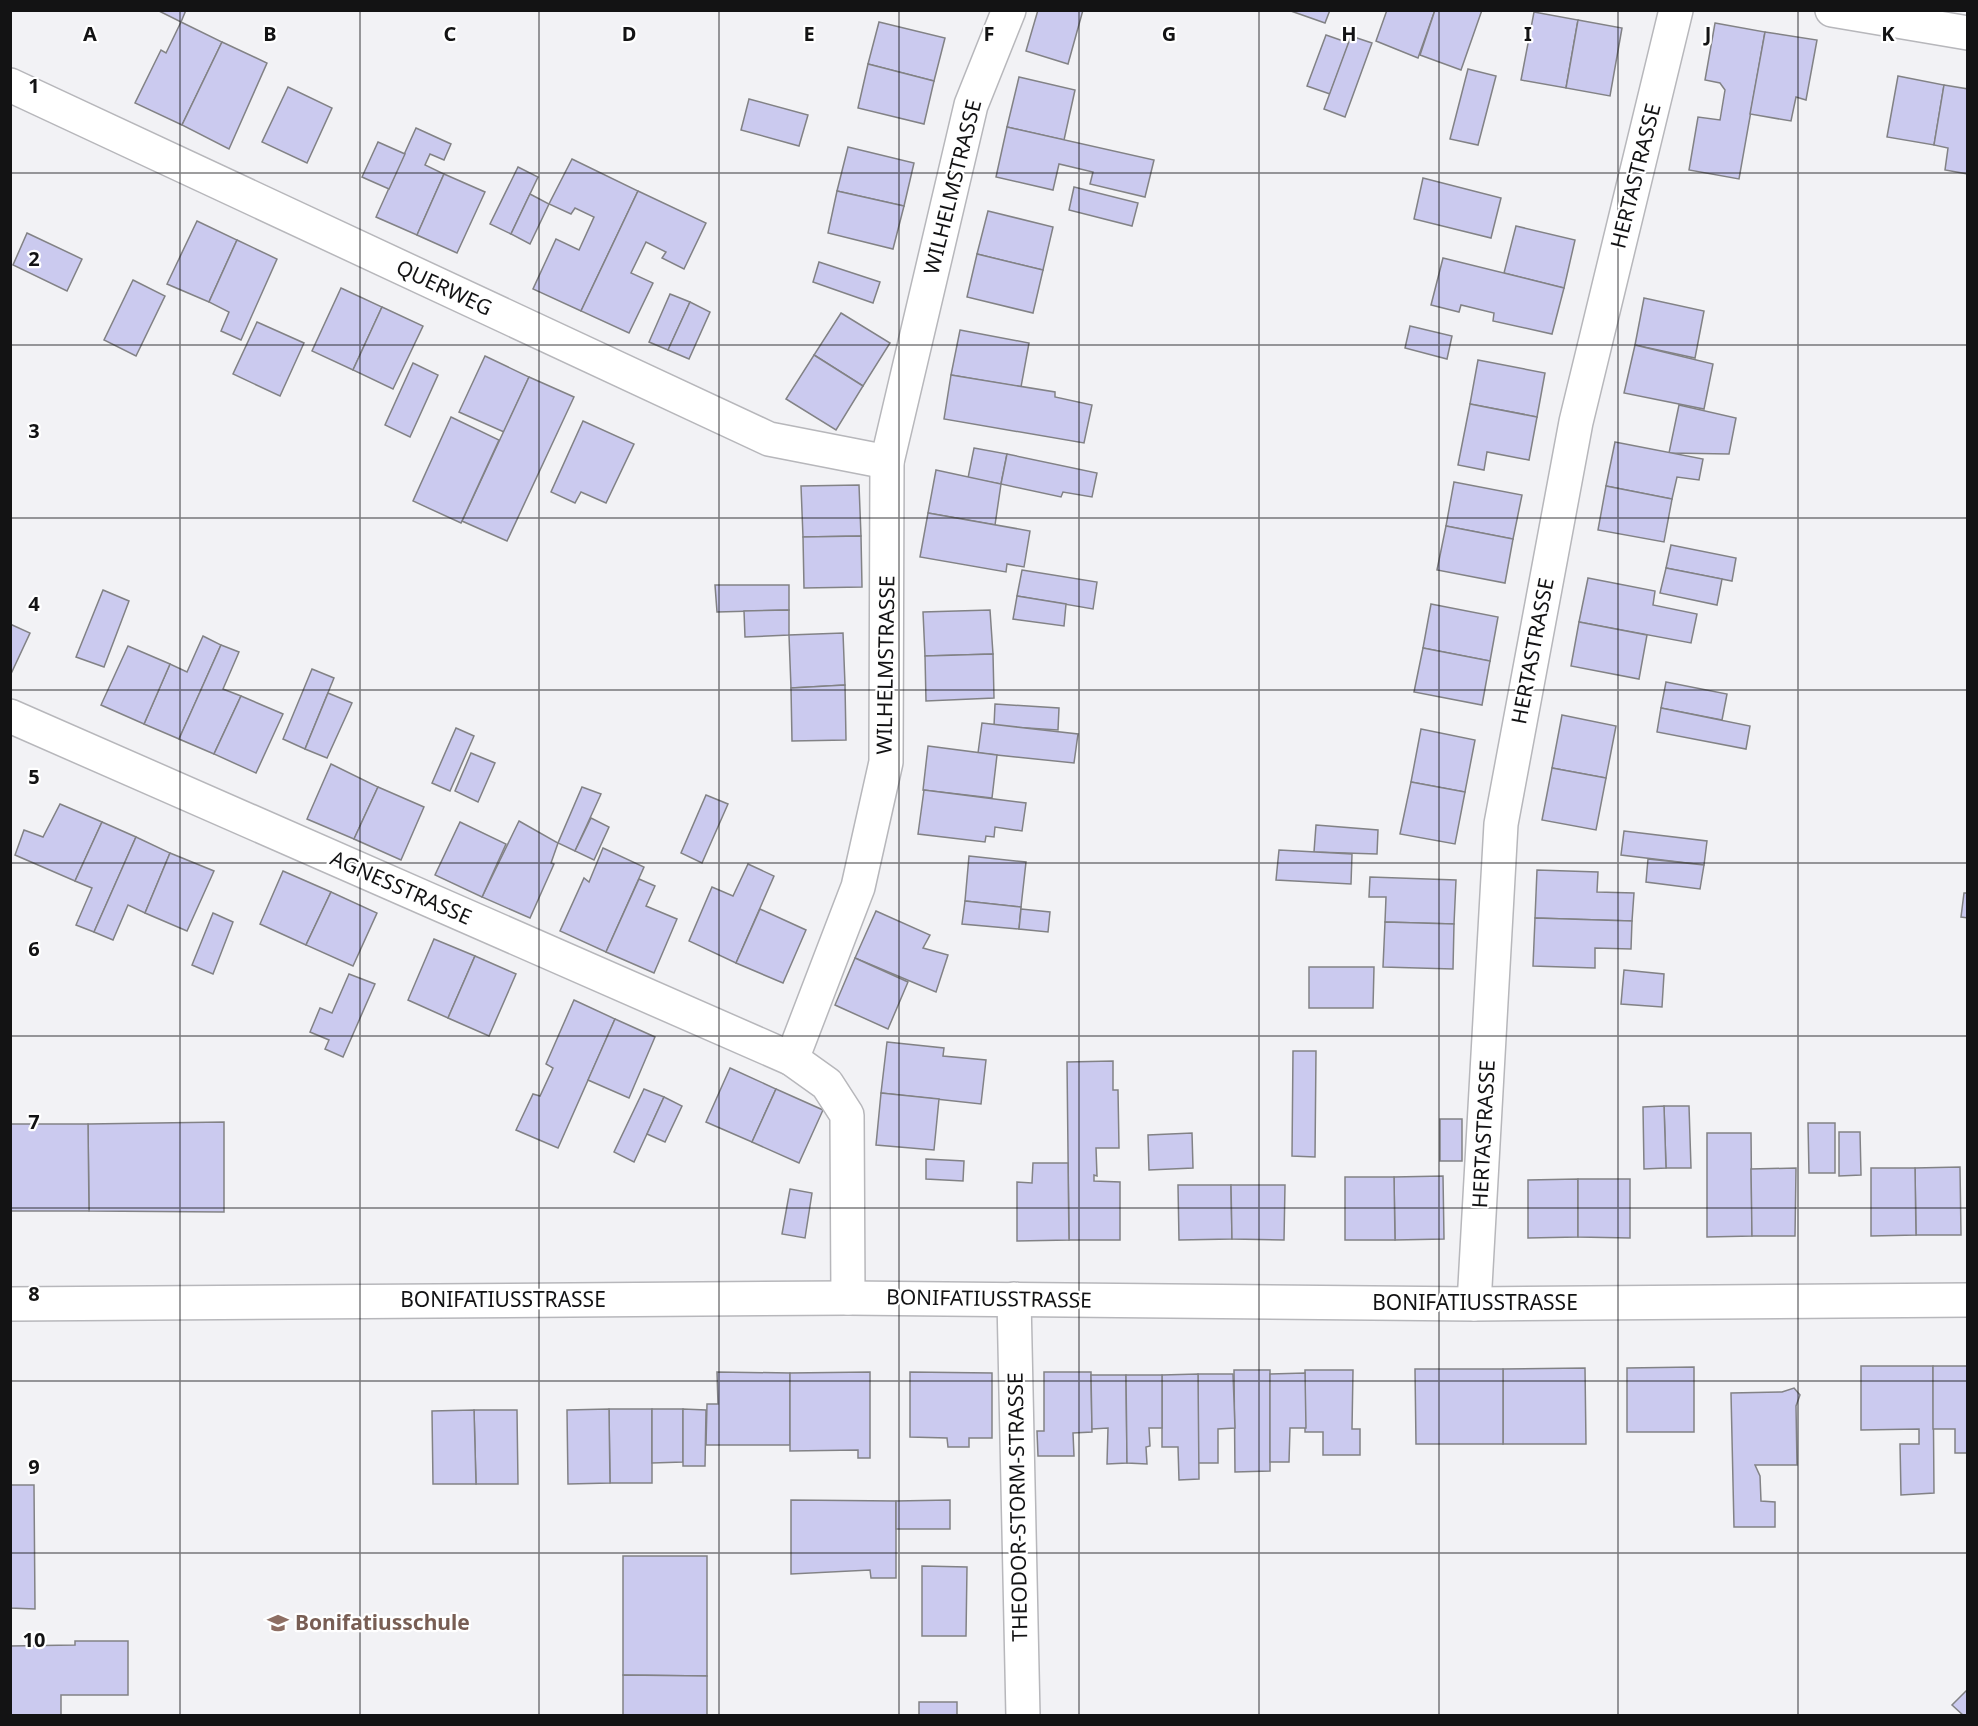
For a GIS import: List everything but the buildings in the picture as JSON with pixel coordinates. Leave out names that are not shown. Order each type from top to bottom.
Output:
[{"type":"street","name":"WILHELMSTRASSE","points":[[792,1059],[858,887],[886,762],[887,462],[971,105],[1009,10]]},
{"type":"street","name":"HERTASTRASSE","points":[[1474,1304],[1501,824],[1576,422],[1676,10]]},
{"type":"street","points":[[1832,10],[1968,33]]},
{"type":"street","name":"QUERWEG","points":[[10,85],[769,439],[887,462]]},
{"type":"street","name":"AGNESSTRASSE","points":[[10,716],[792,1059]]},
{"type":"street","points":[[792,1059],[827,1084],[847,1115],[848,1298]]},
{"type":"street","name":"BONIFATIUSSTRASSE","points":[[10,1304],[848,1298],[1474,1304],[1968,1300]]},
{"type":"street","name":"THEODOR-STORM-STRASSE","points":[[1014,1299],[1023,1716]]},
{"type":"place","name":"Bonifatiusschule","points":[[278,1623]]}]
